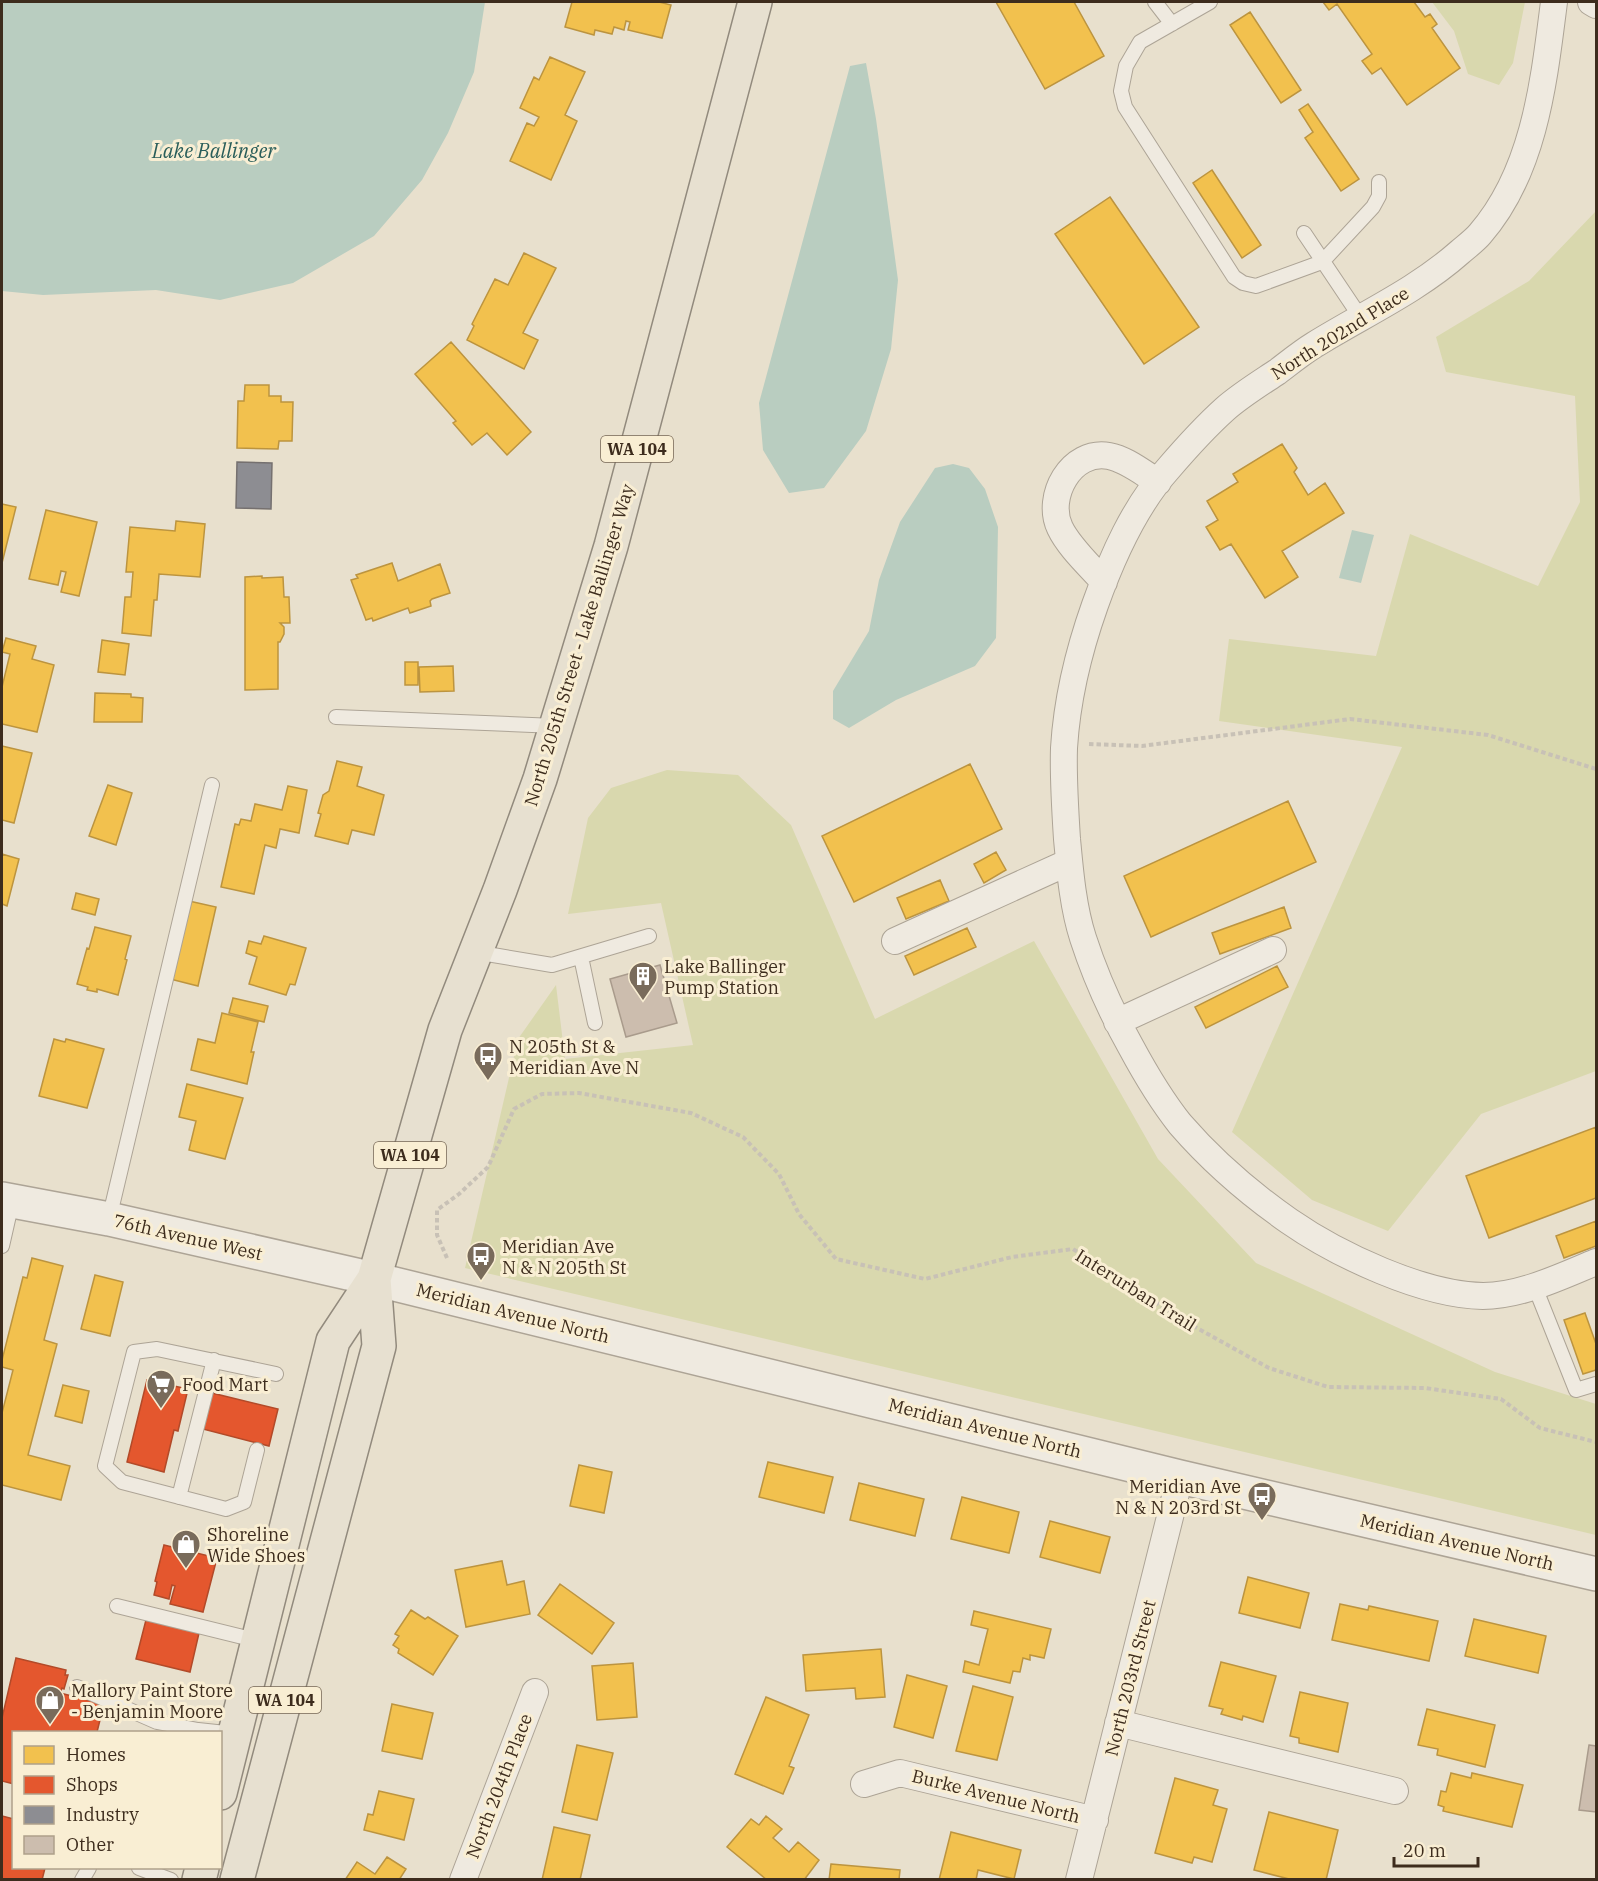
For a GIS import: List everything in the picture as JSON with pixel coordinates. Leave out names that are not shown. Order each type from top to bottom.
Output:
[{"type":"main road","name":"North 205th Street - Lake Ballinger Way","points":[[222,1786],[333,1341],[374,1279],[445,1030],[540,778],[611,546],[755,2]]},
{"type":"main road","name":"North 205th Street - Lake Ballinger Way","points":[[237,1880],[379,1346],[374,1279]]},
{"type":"street","name":"North 202nd Place","points":[[1554,2],[1546,63],[1524,158],[1505,197],[1480,234],[1438,272],[1391,303],[1311,347],[1225,409],[1165,471],[1130,523],[1104,582],[1085,634],[1073,682],[1064,743],[1064,784],[1069,862],[1082,936],[1117,1022],[1146,1075],[1178,1121],[1218,1165],[1262,1202],[1300,1228],[1342,1252],[1417,1284],[1452,1293],[1487,1296],[1535,1287],[1596,1262]]},
{"type":"street","points":[[1591,2],[1596,5]]},
{"type":"street","points":[[1104,582],[1060,529],[1055,505],[1062,480],[1071,468],[1083,461],[1097,456],[1108,456],[1158,482]]},
{"type":"street","points":[[895,941],[1069,862]]},
{"type":"street","points":[[1117,1022],[1273,950]]},
{"type":"street","name":"76th Avenue West","points":[[7,1200],[109,1220],[374,1279]]},
{"type":"street","name":"Meridian Avenue North","points":[[374,1279],[1180,1477],[1596,1574]]},
{"type":"street","name":"North 203rd Street","points":[[1079,1880],[1180,1477]]},
{"type":"street","name":"North 204th Place","points":[[464,1880],[535,1692]]},
{"type":"street","points":[[1118,1723],[1395,1791]]},
{"type":"street","name":"Burke Avenue North","points":[[864,1784],[900,1773],[1095,1820]]},
{"type":"lane","points":[[1155,2],[1172,24]]},
{"type":"lane","points":[[1209,2],[1140,42],[1126,66],[1121,91],[1125,107],[1234,277],[1243,283],[1256,286],[1322,262],[1374,207],[1379,196],[1379,182]]},
{"type":"lane","points":[[1304,233],[1361,318]]},
{"type":"lane","points":[[336,717],[556,726]]},
{"type":"lane","points":[[109,1220],[212,785]]},
{"type":"lane","points":[[476,952],[552,965],[649,936]]},
{"type":"lane","points":[[581,957],[594,1023]]},
{"type":"lane","points":[[2,1246],[7,1200]]},
{"type":"lane","points":[[1535,1287],[1576,1390],[1596,1384]]},
{"type":"lane","points":[[257,1450],[244,1502],[226,1509],[122,1482],[105,1466],[134,1352],[157,1349],[276,1374]]},
{"type":"lane","points":[[178,1497],[213,1360]]},
{"type":"lane","points":[[117,1606],[259,1641]]},
{"type":"lane","points":[[77,1687],[157,1722],[208,1731]]},
{"type":"lane","points":[[222,1733],[236,1734]]},
{"type":"lane","points":[[142,1869],[171,1880]]},
{"type":"path","points":[[1064,743],[1142,746],[1350,719],[1488,735],[1596,769]]},
{"type":"path","name":"Interurban Trail","points":[[447,1258],[437,1235],[436,1210],[459,1194],[488,1167],[514,1109],[542,1094],[579,1093],[691,1113],[742,1137],[779,1174],[799,1214],[836,1259],[925,1279],[1012,1257],[1073,1250],[1188,1323],[1269,1368],[1328,1387],[1425,1388],[1501,1399],[1540,1428],[1596,1442]]},
{"type":"green space","points":[[1432,2],[1525,2],[1513,63],[1499,85],[1468,74],[1454,31]]},
{"type":"green space","points":[[1596,211],[1596,1071],[1481,1114],[1388,1231],[1312,1200],[1232,1132],[1402,747],[1219,721],[1229,639],[1376,656],[1410,534],[1538,586],[1580,502],[1575,396],[1446,372],[1436,337],[1529,281]]},
{"type":"green space","points":[[667,770],[738,775],[791,825],[875,1019],[1034,941],[1158,1159],[1256,1263],[1495,1372],[1596,1404],[1596,1535],[465,1268],[518,1039],[556,985],[565,1059],[693,1045],[661,903],[568,914],[588,818],[611,788]]},
{"type":"water","name":"Lake Ballinger","points":[[2,2],[485,2],[474,72],[448,133],[422,180],[374,236],[293,283],[220,300],[156,290],[43,295],[2,291]]},
{"type":"water","points":[[866,63],[898,280],[891,349],[866,431],[824,488],[789,493],[763,450],[759,403],[850,66]]},
{"type":"water","points":[[953,464],[969,468],[985,489],[998,527],[996,638],[975,666],[896,700],[849,728],[833,719],[833,691],[869,631],[879,580],[900,522],[935,468]]},
{"type":"water","points":[[1352,530],[1374,535],[1361,583],[1339,578]]},
{"type":"building: Homes","points":[[572,2],[659,2],[671,5],[662,38],[628,30],[630,22],[626,21],[624,30],[614,27],[612,34],[595,30],[594,35],[565,27]]},
{"type":"building: Homes","points":[[996,2],[1074,2],[1104,56],[1045,89]]},
{"type":"building: Homes","points":[[1323,2],[1414,2],[1425,17],[1430,14],[1437,24],[1432,28],[1460,68],[1407,105],[1381,68],[1372,74],[1362,61],[1372,54],[1337,4],[1329,10]]},
{"type":"building: Homes","points":[[1250,12],[1301,90],[1281,103],[1230,25]]},
{"type":"building: Homes","points":[[550,57],[585,72],[565,115],[577,121],[551,180],[510,161],[527,123],[534,126],[539,117],[520,108],[534,77],[539,80]]},
{"type":"building: Homes","points":[[1308,104],[1359,179],[1341,191],[1305,138],[1313,132],[1299,110]]},
{"type":"building: Homes","points":[[1212,170],[1261,245],[1242,258],[1193,183]]},
{"type":"building: Homes","points":[[1110,197],[1199,327],[1144,364],[1055,234]]},
{"type":"building: Homes","points":[[524,253],[556,268],[523,333],[538,340],[524,369],[467,340],[474,326],[472,324],[495,279],[508,285]]},
{"type":"building: Homes","points":[[451,342],[531,432],[507,455],[487,433],[472,445],[453,423],[456,421],[415,374]]},
{"type":"building: Homes","points":[[245,385],[269,385],[269,396],[281,396],[281,402],[293,402],[292,441],[279,441],[278,449],[237,448],[238,401],[244,401]]},
{"type":"building: Homes","points":[[1282,444],[1297,468],[1294,472],[1308,495],[1325,483],[1344,513],[1282,551],[1298,577],[1265,598],[1231,544],[1220,550],[1206,527],[1218,520],[1207,501],[1238,482],[1233,474]]},
{"type":"building: Homes","points":[[2,504],[16,507],[2,563]]},
{"type":"building: Homes","points":[[46,510],[97,522],[79,596],[61,592],[66,572],[61,571],[58,585],[29,579]]},
{"type":"building: Homes","points":[[176,521],[205,524],[200,577],[159,574],[151,636],[122,633],[125,597],[131,597],[133,572],[126,572],[130,527],[175,531]]},
{"type":"building: Homes","points":[[392,563],[398,581],[440,564],[450,593],[432,599],[431,606],[410,613],[408,608],[373,621],[372,618],[366,620],[351,580],[358,578],[356,575]]},
{"type":"building: Homes","points":[[262,576],[262,578],[283,577],[284,597],[289,597],[290,623],[280,623],[284,627],[284,634],[278,642],[278,689],[245,690],[245,577]]},
{"type":"building: Homes","points":[[6,638],[36,646],[32,659],[54,665],[37,732],[2,724],[2,687],[10,654],[2,652]]},
{"type":"building: Homes","points":[[102,640],[129,644],[125,675],[98,672]]},
{"type":"building: Homes","points":[[405,662],[418,662],[418,685],[405,685]]},
{"type":"building: Homes","points":[[453,666],[454,691],[420,692],[419,667]]},
{"type":"building: Homes","points":[[95,693],[131,694],[131,697],[143,698],[142,722],[94,722]]},
{"type":"building: Homes","points":[[2,746],[32,753],[14,823],[2,820]]},
{"type":"building: Homes","points":[[337,761],[362,767],[357,786],[384,795],[374,835],[352,830],[348,844],[315,836],[323,795],[329,791]]},
{"type":"building: Homes","points":[[970,764],[1002,829],[854,902],[822,836]]},
{"type":"building: Homes","points":[[108,785],[132,793],[116,845],[89,836]]},
{"type":"building: Homes","points":[[288,786],[307,790],[299,833],[280,829],[276,848],[265,845],[254,894],[221,887],[235,824],[239,825],[241,819],[251,821],[255,804],[282,810]]},
{"type":"building: Homes","points":[[1288,801],[1316,862],[1151,937],[1124,876]]},
{"type":"building: Homes","points":[[996,852],[1006,870],[984,883],[974,864]]},
{"type":"building: Homes","points":[[2,854],[19,859],[7,906],[2,904]]},
{"type":"building: Homes","points":[[940,880],[949,901],[906,919],[897,898]]},
{"type":"building: Homes","points":[[76,893],[99,899],[95,915],[72,909]]},
{"type":"building: Homes","points":[[189,901],[216,907],[198,986],[170,979]]},
{"type":"building: Homes","points":[[1284,907],[1291,928],[1220,954],[1212,933]]},
{"type":"building: Homes","points":[[95,927],[131,936],[118,995],[97,989],[97,992],[87,990],[88,987],[77,984]]},
{"type":"building: Homes","points":[[967,928],[976,947],[914,975],[905,956]]},
{"type":"building: Homes","points":[[264,936],[306,948],[295,985],[290,984],[286,995],[249,984],[257,957],[246,953],[249,941],[261,944]]},
{"type":"building: Homes","points":[[1277,966],[1288,987],[1206,1028],[1195,1007]]},
{"type":"building: Homes","points":[[233,998],[268,1006],[264,1022],[229,1013]]},
{"type":"building: Homes","points":[[222,1013],[258,1022],[247,1084],[191,1070],[198,1039],[215,1043]]},
{"type":"building: Homes","points":[[54,1039],[65,1042],[66,1039],[104,1049],[87,1108],[39,1096]]},
{"type":"building: Homes","points":[[187,1084],[243,1098],[225,1159],[189,1150],[196,1121],[179,1117]]},
{"type":"building: Homes","points":[[1596,1127],[1596,1198],[1489,1238],[1466,1176]]},
{"type":"building: Homes","points":[[1596,1221],[1596,1246],[1564,1258],[1556,1236]]},
{"type":"building: Homes","points":[[32,1258],[63,1266],[44,1340],[57,1344],[28,1455],[70,1466],[61,1500],[2,1485],[2,1413],[13,1370],[2,1367],[2,1360],[23,1277],[27,1278]]},
{"type":"building: Homes","points":[[95,1275],[123,1282],[110,1336],[81,1329]]},
{"type":"building: Homes","points":[[1585,1313],[1596,1344],[1596,1370],[1583,1374],[1564,1320]]},
{"type":"building: Homes","points":[[63,1385],[89,1391],[82,1423],[55,1416]]},
{"type":"building: Homes","points":[[768,1462],[833,1477],[824,1513],[759,1497]]},
{"type":"building: Homes","points":[[579,1465],[612,1472],[604,1513],[570,1506]]},
{"type":"building: Homes","points":[[859,1483],[924,1499],[915,1536],[850,1520]]},
{"type":"building: Homes","points":[[962,1497],[1019,1512],[1009,1553],[951,1539]]},
{"type":"building: Homes","points":[[1050,1521],[1110,1537],[1100,1573],[1040,1557]]},
{"type":"building: Homes","points":[[502,1561],[507,1585],[524,1581],[530,1614],[466,1627],[455,1570]]},
{"type":"building: Homes","points":[[1248,1577],[1309,1593],[1300,1628],[1239,1613]]},
{"type":"building: Homes","points":[[560,1584],[614,1623],[592,1654],[538,1615]]},
{"type":"building: Homes","points":[[1340,1604],[1368,1610],[1369,1606],[1438,1621],[1429,1661],[1332,1640]]},
{"type":"building: Homes","points":[[411,1610],[425,1619],[428,1617],[458,1636],[433,1675],[398,1653],[399,1649],[393,1645],[399,1636],[395,1634]]},
{"type":"building: Homes","points":[[974,1611],[1051,1629],[1044,1658],[1030,1655],[1030,1660],[1023,1658],[1020,1672],[1013,1671],[1010,1683],[963,1672],[965,1661],[979,1665],[988,1629],[971,1625]]},
{"type":"building: Homes","points":[[1474,1619],[1546,1636],[1538,1673],[1465,1656]]},
{"type":"building: Homes","points":[[881,1649],[885,1697],[856,1699],[855,1688],[806,1691],[803,1655]]},
{"type":"building: Homes","points":[[1221,1662],[1276,1676],[1263,1722],[1243,1716],[1242,1720],[1221,1714],[1223,1709],[1209,1706]]},
{"type":"building: Homes","points":[[633,1663],[637,1717],[597,1720],[592,1666]]},
{"type":"building: Homes","points":[[907,1675],[947,1686],[933,1738],[894,1727]]},
{"type":"building: Homes","points":[[973,1686],[1013,1697],[997,1760],[956,1751]]},
{"type":"building: Homes","points":[[1300,1692],[1348,1703],[1338,1752],[1299,1743],[1299,1738],[1290,1736]]},
{"type":"building: Homes","points":[[766,1697],[809,1715],[789,1766],[794,1768],[783,1794],[735,1774]]},
{"type":"building: Homes","points":[[392,1704],[433,1713],[422,1759],[382,1751]]},
{"type":"building: Homes","points":[[1427,1709],[1495,1725],[1485,1767],[1437,1755],[1438,1749],[1418,1745]]},
{"type":"building: Homes","points":[[577,1745],[613,1753],[597,1820],[562,1812]]},
{"type":"building: Homes","points":[[1451,1773],[1471,1778],[1472,1773],[1523,1785],[1512,1827],[1443,1811],[1444,1807],[1438,1805],[1441,1791],[1446,1792]]},
{"type":"building: Homes","points":[[1175,1778],[1218,1790],[1213,1805],[1227,1809],[1212,1862],[1194,1857],[1192,1863],[1155,1853]]},
{"type":"building: Homes","points":[[379,1791],[414,1799],[404,1840],[364,1830],[368,1814],[373,1815]]},
{"type":"building: Homes","points":[[1269,1812],[1338,1830],[1326,1880],[1293,1880],[1254,1870]]},
{"type":"building: Homes","points":[[766,1816],[782,1829],[773,1838],[789,1852],[798,1842],[819,1860],[804,1880],[767,1880],[727,1847],[751,1819],[759,1825]]},
{"type":"building: Homes","points":[[554,1827],[590,1835],[580,1880],[542,1880]]},
{"type":"building: Homes","points":[[951,1832],[1021,1850],[1014,1879],[978,1870],[976,1880],[939,1880]]},
{"type":"building: Homes","points":[[387,1857],[406,1869],[399,1880],[345,1880],[357,1862],[375,1874]]},
{"type":"building: Homes","points":[[831,1864],[900,1870],[899,1880],[829,1880]]},
{"type":"building: Shops","name":"Food Mart","points":[[147,1380],[188,1389],[178,1431],[174,1430],[164,1472],[127,1462]]},
{"type":"building: Shops","points":[[212,1393],[278,1409],[269,1446],[203,1429]]},
{"type":"building: Shops","name":"Shoreline Wide Shoes","points":[[164,1545],[217,1558],[203,1612],[170,1604],[175,1586],[172,1585],[169,1599],[154,1595]]},
{"type":"building: Shops","points":[[146,1620],[199,1633],[190,1672],[136,1659]]},
{"type":"building: Shops","name":"Mallory Paint Store - Benjamin Moore","points":[[16,1658],[66,1670],[65,1675],[68,1675],[64,1689],[62,1688],[60,1693],[104,1704],[97,1731],[12,1731],[12,1784],[2,1781],[2,1718]]},
{"type":"building: Shops","points":[[2,1816],[12,1818],[12,1869],[45,1869],[42,1880],[2,1880]]},
{"type":"building: Industry","points":[[237,462],[272,463],[271,509],[236,508]]},
{"type":"building: Other","name":"Lake Ballinger Pump Station","points":[[660,965],[677,1023],[626,1037],[610,979]]},
{"type":"building: Other","points":[[1589,1745],[1596,1746],[1596,1812],[1579,1810]]},
{"type":"place","name":"Lake Ballinger Pump Station","points":[[643,1002]]},
{"type":"place","name":"N 205th St & Meridian Ave N","points":[[488,1082]]},
{"type":"place","name":"Meridian Ave N & N 205th St","points":[[481,1282]]},
{"type":"place","name":"Food Mart","points":[[161,1410]]},
{"type":"place","name":"Meridian Ave N & N 203rd St","points":[[1262,1522]]},
{"type":"place","name":"Shoreline Wide Shoes","points":[[186,1570]]},
{"type":"place","name":"Mallory Paint Store - Benjamin Moore","points":[[50,1726]]}]
